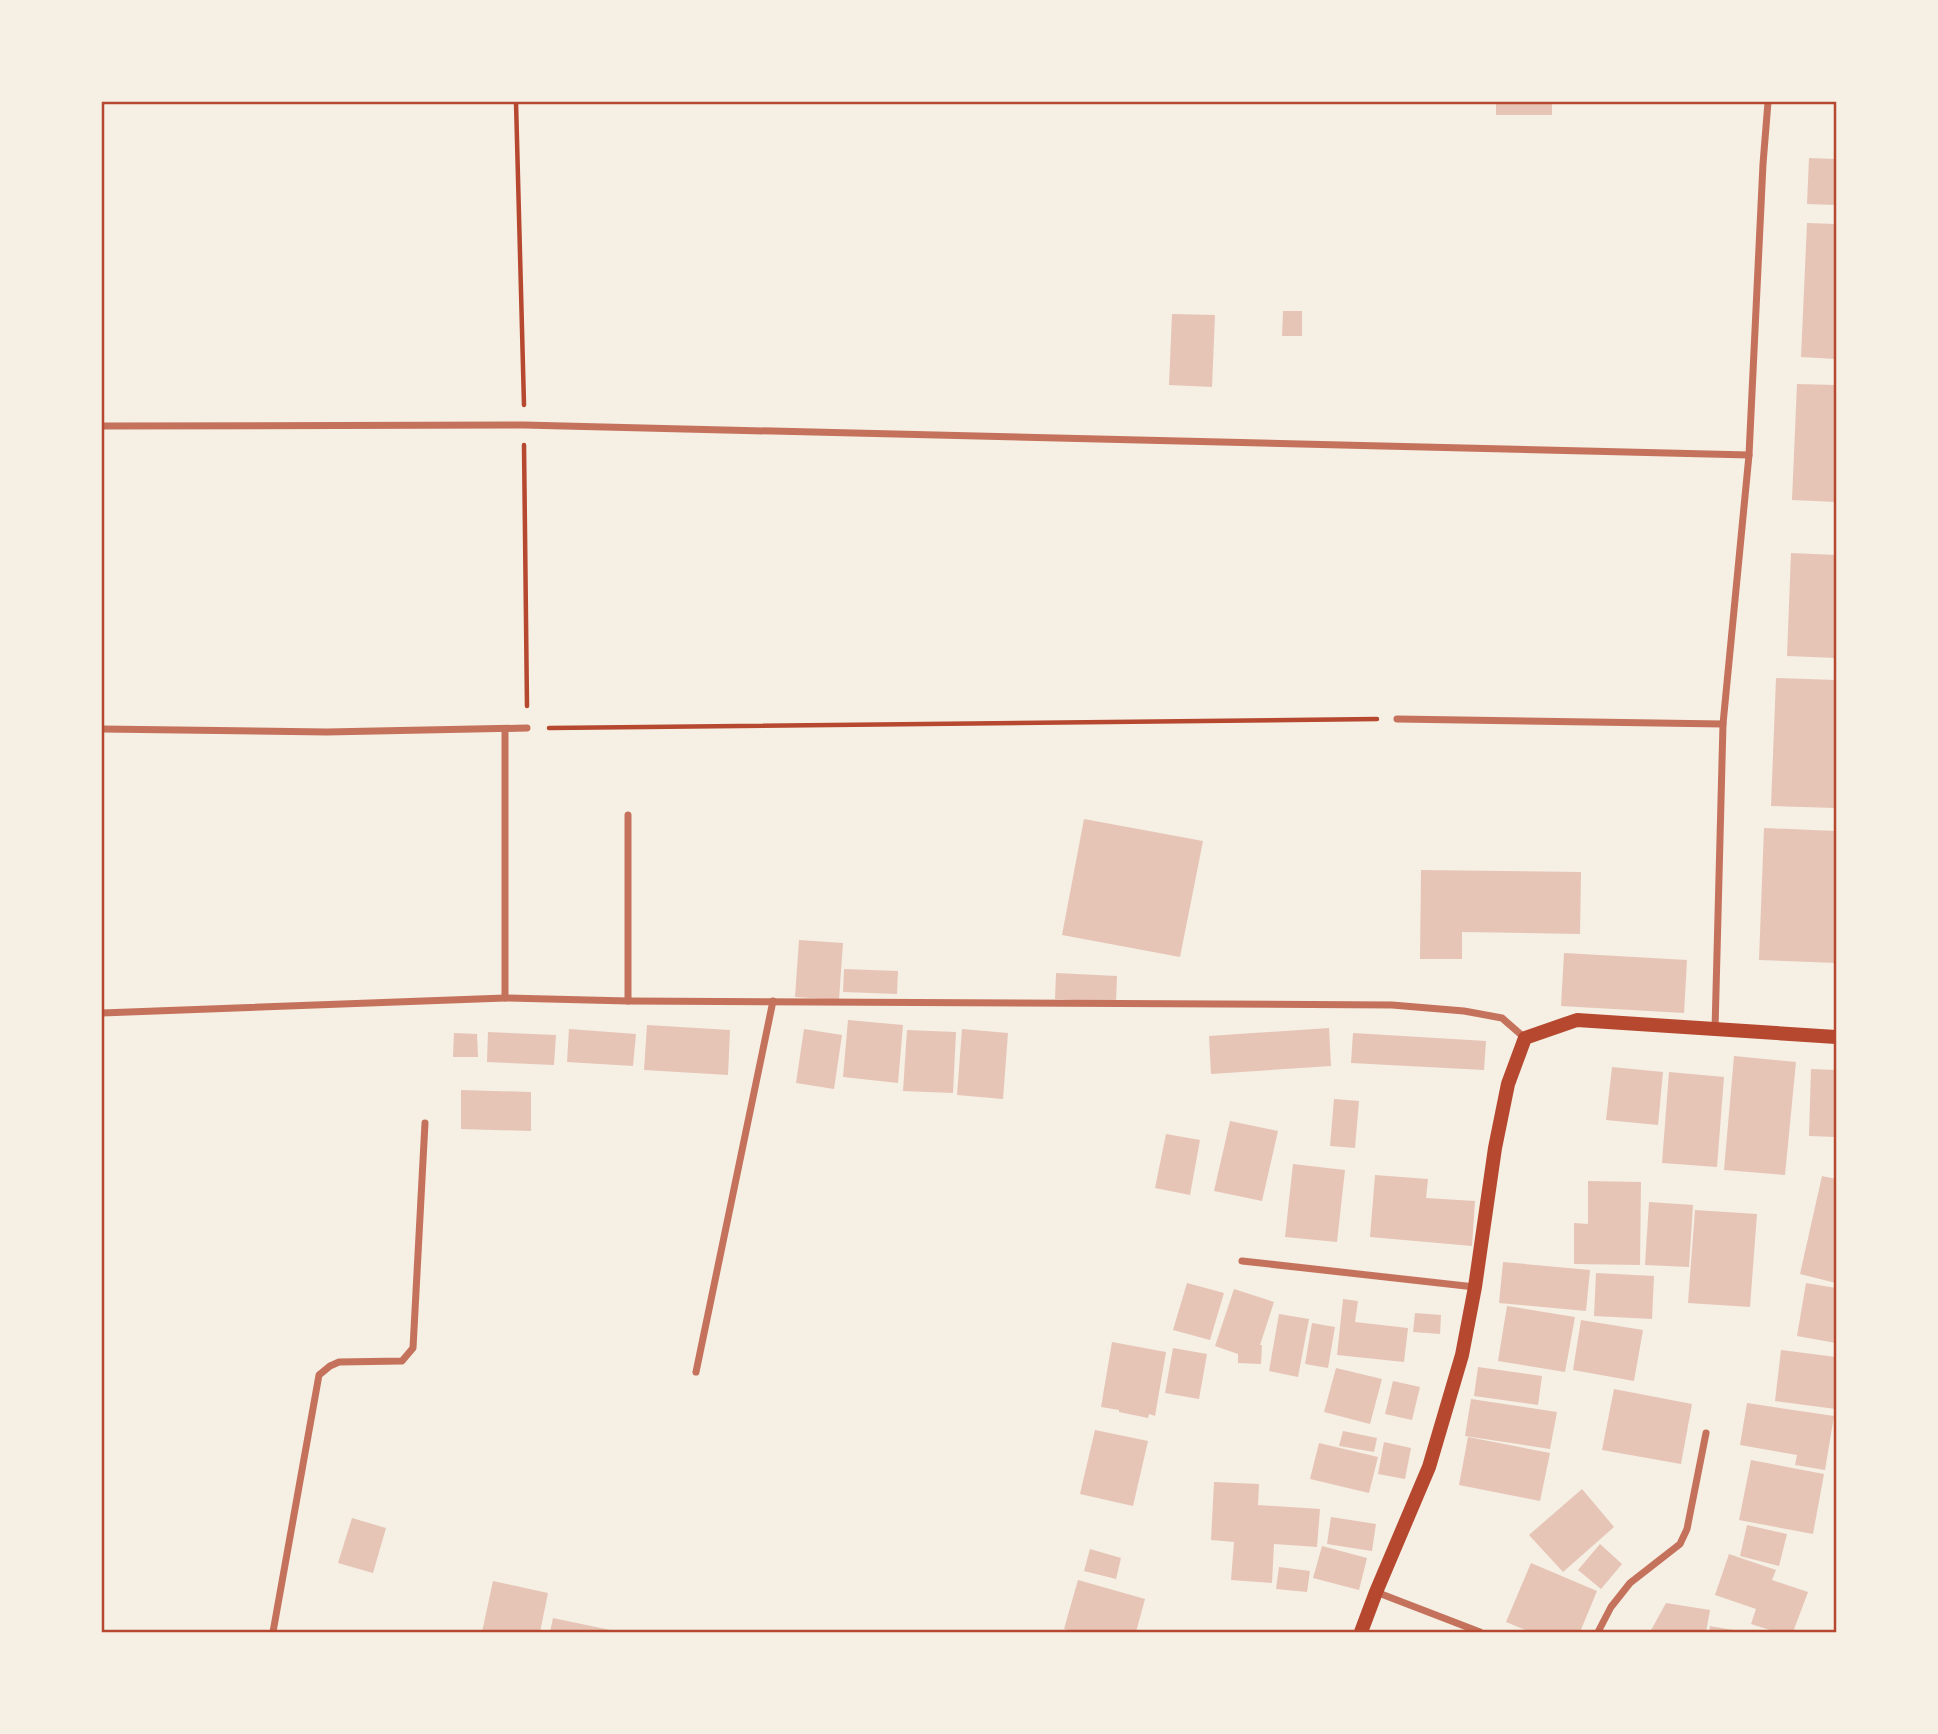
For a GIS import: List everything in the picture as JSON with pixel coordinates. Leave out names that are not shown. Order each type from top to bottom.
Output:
[{"type":"main road","points":[[1361,1633],[1429,1467],[1462,1355],[1475,1287],[1495,1148],[1508,1084],[1525,1038],[1577,1020],[1836,1037]]},
{"type":"street","points":[[1715,1030],[1723,724],[1749,455],[1768,102]]},
{"type":"street","points":[[102,426],[524,425],[1749,455]]},
{"type":"street","points":[[1396,719],[1723,724]]},
{"type":"street","points":[[102,729],[327,732],[527,728]]},
{"type":"street","points":[[505,729],[505,998]]},
{"type":"street","points":[[628,815],[628,1001]]},
{"type":"street","points":[[102,1013],[505,998],[1392,1005],[1464,1011],[1502,1018],[1525,1038]]},
{"type":"street","points":[[696,1372],[773,1000]]},
{"type":"street","points":[[273,1633],[319,1376],[339,1362],[402,1361],[413,1348],[425,1123]]},
{"type":"street","points":[[1242,1262],[1475,1287]]},
{"type":"street","points":[[1598,1633],[1611,1607],[1630,1583],[1680,1544],[1687,1529],[1706,1433]]},
{"type":"street","points":[[1376,1592],[1480,1633]]},
{"type":"path","points":[[527,728],[1396,719]]},
{"type":"building","points":[[1496,102],[1552,102],[1552,115],[1496,115]]},
{"type":"building","points":[[1809,158],[1836,159],[1836,205],[1807,204]]},
{"type":"building","points":[[1807,223],[1836,224],[1836,359],[1801,357]]},
{"type":"building","points":[[1283,311],[1302,311],[1302,336],[1282,336]]},
{"type":"building","points":[[1172,314],[1215,315],[1212,387],[1169,385]]},
{"type":"building","points":[[1797,384],[1836,385],[1836,502],[1792,500]]},
{"type":"building","points":[[1791,553],[1836,555],[1836,658],[1787,656]]},
{"type":"building","points":[[1776,678],[1836,680],[1836,808],[1771,806]]},
{"type":"building","points":[[1084,819],[1203,841],[1180,957],[1062,935]]},
{"type":"building","points":[[1764,828],[1836,831],[1836,963],[1759,960]]},
{"type":"building","points":[[1421,870],[1581,872],[1580,934],[1462,932],[1462,959],[1420,959]]},
{"type":"building","points":[[799,940],[843,943],[839,1000],[795,997]]},
{"type":"building","points":[[1564,953],[1687,960],[1684,1013],[1561,1006]]},
{"type":"building","points":[[844,969],[898,971],[897,994],[843,992]]},
{"type":"building","points":[[1056,973],[1117,976],[1116,1002],[1055,999]]},
{"type":"building","points":[[848,1020],[903,1025],[898,1083],[843,1077]]},
{"type":"building","points":[[647,1025],[730,1030],[728,1075],[644,1070]]},
{"type":"building","points":[[1329,1028],[1331,1066],[1211,1074],[1209,1036]]},
{"type":"building","points":[[569,1029],[636,1034],[633,1066],[567,1062]]},
{"type":"building","points":[[804,1029],[842,1035],[834,1089],[796,1083]]},
{"type":"building","points":[[962,1029],[1008,1033],[1003,1099],[957,1095]]},
{"type":"building","points":[[907,1030],[956,1032],[953,1093],[903,1091]]},
{"type":"building","points":[[488,1032],[556,1035],[554,1065],[487,1062]]},
{"type":"building","points":[[454,1033],[477,1034],[478,1057],[453,1057]]},
{"type":"building","points":[[1353,1033],[1486,1041],[1484,1070],[1351,1063]]},
{"type":"building","points":[[1734,1056],[1796,1062],[1785,1175],[1724,1170]]},
{"type":"building","points":[[1612,1067],[1663,1072],[1658,1125],[1606,1120]]},
{"type":"building","points":[[1811,1069],[1836,1070],[1836,1137],[1809,1136]]},
{"type":"building","points":[[1669,1072],[1724,1077],[1717,1167],[1662,1163]]},
{"type":"building","points":[[461,1090],[531,1092],[531,1131],[461,1129]]},
{"type":"building","points":[[1334,1099],[1359,1101],[1355,1148],[1330,1146]]},
{"type":"building","points":[[1230,1121],[1278,1131],[1262,1201],[1214,1191]]},
{"type":"building","points":[[1166,1134],[1200,1140],[1190,1195],[1155,1188]]},
{"type":"building","points":[[1293,1164],[1345,1170],[1337,1242],[1285,1237]]},
{"type":"building","points":[[1375,1175],[1428,1179],[1426,1198],[1475,1201],[1472,1246],[1370,1237]]},
{"type":"building","points":[[1822,1176],[1836,1179],[1836,1283],[1800,1274]]},
{"type":"building","points":[[1588,1181],[1641,1182],[1640,1265],[1574,1264],[1574,1223],[1588,1224]]},
{"type":"building","points":[[1649,1202],[1693,1205],[1689,1267],[1645,1265]]},
{"type":"building","points":[[1695,1210],[1757,1214],[1750,1307],[1688,1303]]},
{"type":"building","points":[[1503,1262],[1590,1270],[1586,1311],[1499,1303]]},
{"type":"building","points":[[1596,1273],[1654,1276],[1652,1319],[1594,1316]]},
{"type":"building","points":[[1187,1283],[1224,1293],[1210,1340],[1173,1330]]},
{"type":"building","points":[[1806,1283],[1836,1288],[1836,1343],[1797,1336]]},
{"type":"building","points":[[1234,1289],[1274,1302],[1260,1345],[1261,1364],[1238,1363],[1238,1354],[1215,1346]]},
{"type":"building","points":[[1343,1299],[1358,1301],[1355,1322],[1408,1328],[1404,1362],[1337,1355]]},
{"type":"building","points":[[1507,1306],[1575,1317],[1565,1372],[1498,1361]]},
{"type":"building","points":[[1415,1313],[1441,1315],[1440,1334],[1413,1332]]},
{"type":"building","points":[[1279,1314],[1309,1319],[1298,1377],[1269,1371]]},
{"type":"building","points":[[1581,1320],[1643,1330],[1634,1381],[1573,1370]]},
{"type":"building","points":[[1312,1323],[1335,1327],[1328,1368],[1305,1364]]},
{"type":"building","points":[[1112,1342],[1166,1352],[1155,1416],[1149,1414],[1148,1418],[1101,1407]]},
{"type":"building","points":[[1173,1348],[1207,1354],[1199,1399],[1165,1393]]},
{"type":"building","points":[[1781,1350],[1836,1357],[1836,1409],[1775,1401]]},
{"type":"building","points":[[1478,1367],[1542,1376],[1538,1405],[1474,1396]]},
{"type":"building","points":[[1336,1368],[1382,1379],[1370,1424],[1324,1412]]},
{"type":"building","points":[[1393,1381],[1420,1387],[1412,1420],[1385,1414]]},
{"type":"building","points":[[1614,1389],[1692,1404],[1681,1464],[1602,1450]]},
{"type":"building","points":[[1471,1399],[1557,1412],[1550,1449],[1465,1436]]},
{"type":"building","points":[[1747,1403],[1834,1416],[1825,1470],[1795,1465],[1797,1455],[1740,1445]]},
{"type":"building","points":[[1095,1430],[1148,1441],[1133,1506],[1080,1494]]},
{"type":"building","points":[[1343,1431],[1377,1438],[1374,1452],[1339,1446]]},
{"type":"building","points":[[1468,1437],[1550,1453],[1540,1501],[1459,1485]]},
{"type":"building","points":[[1384,1442],[1411,1448],[1405,1479],[1378,1474]]},
{"type":"building","points":[[1319,1443],[1378,1457],[1369,1493],[1310,1479]]},
{"type":"building","points":[[1751,1460],[1824,1474],[1813,1534],[1739,1520]]},
{"type":"building","points":[[1214,1482],[1259,1484],[1258,1505],[1320,1509],[1317,1547],[1274,1544],[1272,1583],[1231,1580],[1234,1542],[1211,1540]]},
{"type":"building","points":[[1582,1489],[1614,1527],[1563,1572],[1529,1535]]},
{"type":"building","points":[[1331,1517],[1376,1524],[1372,1551],[1327,1544]]},
{"type":"building","points":[[352,1518],[386,1528],[373,1573],[338,1563]]},
{"type":"building","points":[[1747,1525],[1787,1534],[1779,1566],[1740,1556]]},
{"type":"building","points":[[1600,1544],[1622,1564],[1601,1589],[1578,1570]]},
{"type":"building","points":[[1322,1546],[1367,1558],[1359,1590],[1313,1578]]},
{"type":"building","points":[[1090,1549],[1121,1558],[1116,1579],[1084,1571]]},
{"type":"building","points":[[1729,1554],[1776,1570],[1772,1580],[1808,1592],[1793,1632],[1776,1632],[1751,1624],[1756,1609],[1715,1595]]},
{"type":"building","points":[[1531,1563],[1597,1591],[1580,1632],[1530,1632],[1506,1622]]},
{"type":"building","points":[[1279,1567],[1310,1571],[1307,1592],[1276,1589]]},
{"type":"building","points":[[1078,1580],[1145,1599],[1136,1632],[1077,1632],[1064,1629]]},
{"type":"building","points":[[493,1581],[548,1593],[540,1632],[482,1632]]},
{"type":"building","points":[[1666,1603],[1710,1610],[1706,1632],[1650,1632]]},
{"type":"building","points":[[553,1618],[615,1631],[615,1632],[550,1632]]},
{"type":"building","points":[[1710,1626],[1739,1631],[1709,1632]]}]
